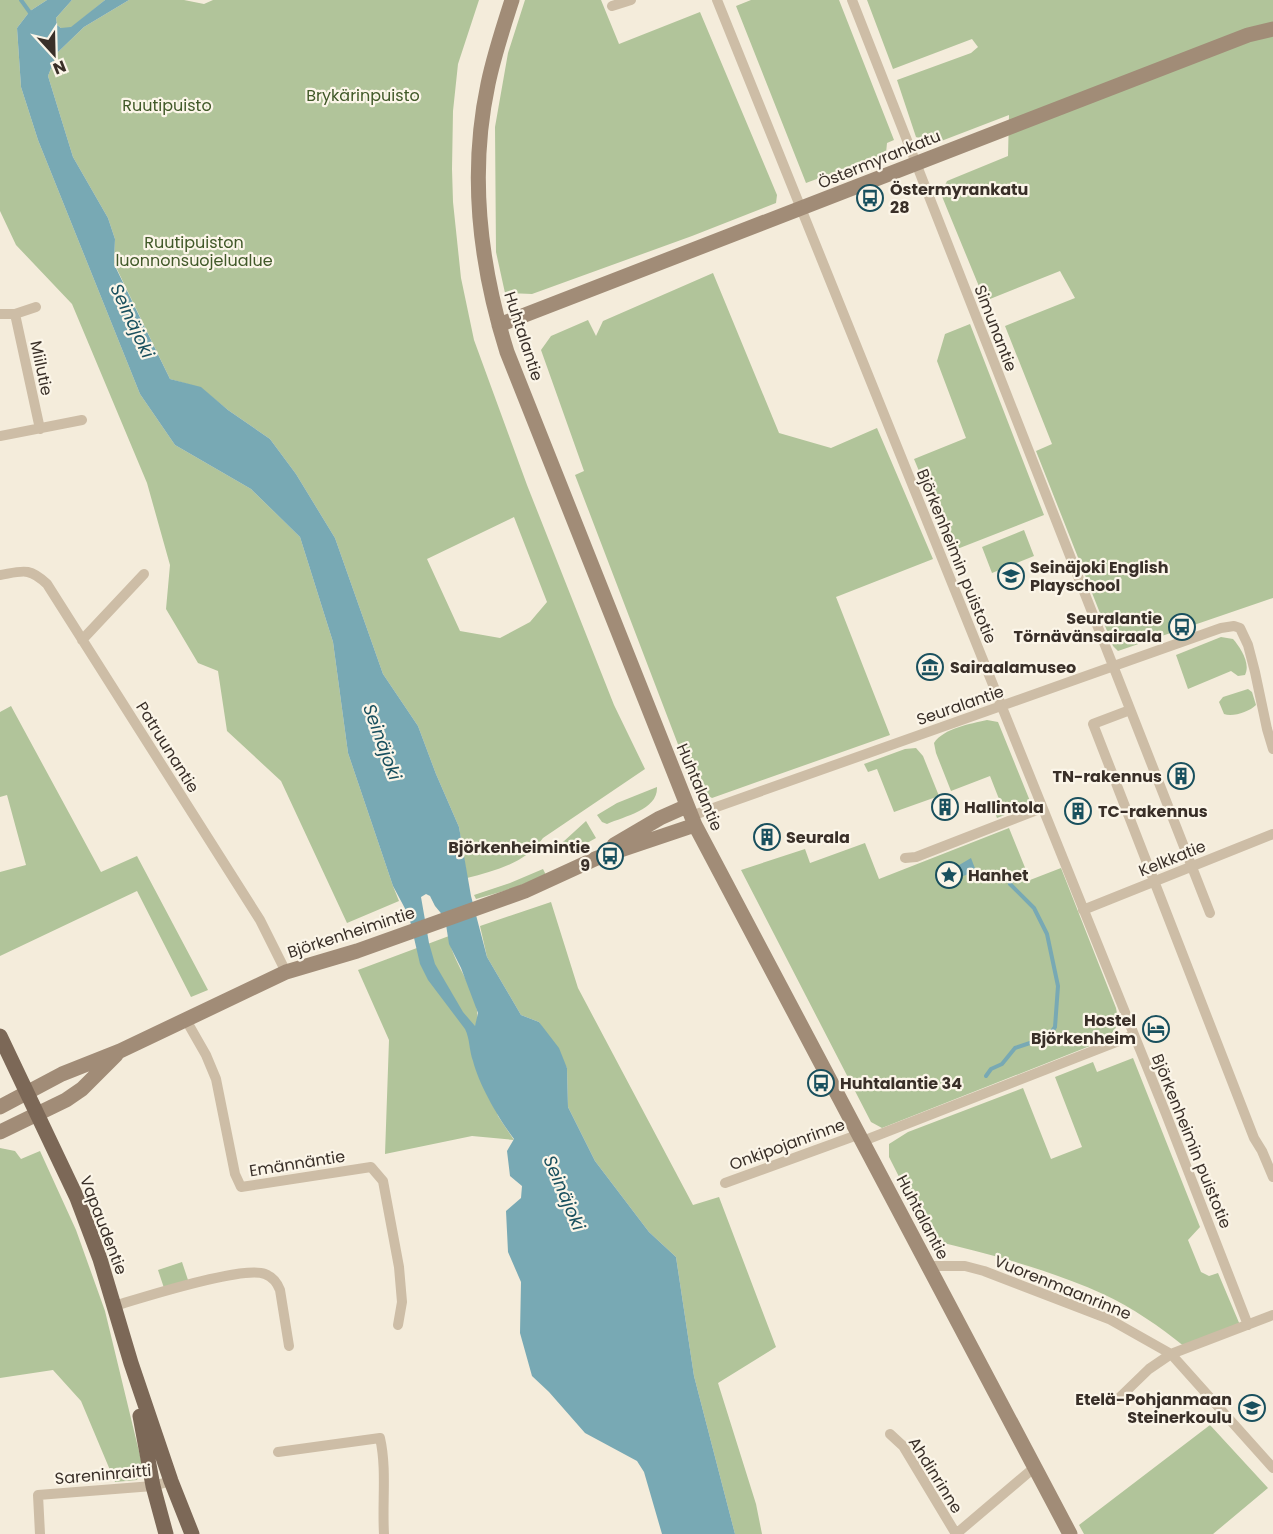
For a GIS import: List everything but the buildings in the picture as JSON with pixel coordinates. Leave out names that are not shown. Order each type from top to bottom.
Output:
[{"type":"main road","name":"Vapaudentie","points":[[0,1036],[77,1198],[100,1259],[131,1363],[171,1482],[192,1534]]},
{"type":"main road","name":"Vapaudentie","points":[[131,1363],[153,1486],[166,1534]]},
{"type":"street","name":"Huhtalantie","points":[[512,0],[488,84],[481,124],[479,166],[485,262],[499,325],[691,816],[725,885],[861,1137],[1070,1534]]},
{"type":"street","points":[[612,6],[631,0]]},
{"type":"street","name":"Björkenheimin puistotie","points":[[717,0],[1134,1035],[1248,1325]]},
{"type":"street","name":"Simunantie","points":[[852,0],[1210,913]]},
{"type":"street","name":"Östermyrankatu","points":[[499,325],[1248,35],[1273,28]]},
{"type":"street","points":[[0,314],[15,314],[36,307]]},
{"type":"street","name":"Miilutie","points":[[15,314],[40,429]]},
{"type":"street","points":[[0,436],[82,420]]},
{"type":"street","name":"Patruunantie","points":[[0,575],[23,571],[36,573],[47,584],[260,920],[286,972]]},
{"type":"street","points":[[82,640],[144,574]]},
{"type":"street","name":"Seuralantie","points":[[691,816],[1221,628],[1234,626],[1240,628],[1248,645],[1273,749]]},
{"type":"street","points":[[1130,710],[1093,724],[1254,1138],[1273,1177]]},
{"type":"street","points":[[905,858],[916,857],[1042,808]]},
{"type":"street","name":"Björkenheimintie","points":[[33,1104],[58,1076],[186,1020],[286,972],[347,954],[541,884],[691,816]]},
{"type":"street","name":"Kelkkatie","points":[[1083,910],[1273,834]]},
{"type":"street","name":"Emännäntie","points":[[186,1020],[206,1055],[216,1079],[236,1174],[241,1187],[371,1167],[383,1181],[399,1267],[402,1302],[398,1325]]},
{"type":"street","name":"Onkipojanrinne","points":[[725,1183],[861,1137],[1134,1035]]},
{"type":"street","name":"Björkenheimintie","points":[[33,1104],[66,1100],[82,1089],[120,1050]]},
{"type":"street","points":[[0,1107],[33,1104]]},
{"type":"street","points":[[0,1132],[33,1104]]},
{"type":"street","name":"Vuorenmaanrinne","points":[[928,1266],[965,1266],[1003,1278],[1109,1319],[1171,1354],[1273,1468]]},
{"type":"street","points":[[114,1306],[191,1284],[246,1273],[264,1273],[276,1281],[280,1290],[289,1346]]},
{"type":"street","points":[[1118,1400],[1149,1369],[1171,1354],[1273,1315]]},
{"type":"street","name":"Ahdinrinne","points":[[890,1434],[903,1446],[956,1534]]},
{"type":"street","points":[[278,1452],[380,1438],[383,1453],[384,1534]]},
{"type":"street","points":[[956,1534],[1035,1467]]},
{"type":"street","name":"Sareninraitti","points":[[40,1534],[38,1495],[153,1486],[171,1482]]},
{"type":"green space","points":[[0,0],[47,0],[30,11],[17,28],[21,87],[38,140],[140,394],[175,445],[251,489],[300,537],[333,642],[348,753],[399,901],[347,923],[281,781],[227,731],[218,671],[198,663],[166,609],[170,565],[147,483],[72,304],[16,245],[0,211]]},
{"type":"green space","points":[[72,0],[105,0],[71,28],[61,28],[57,25],[56,18]]},
{"type":"green space","name":"Ruutipuisto","points":[[129,0],[184,0],[204,4],[213,0],[479,0],[458,64],[453,111],[452,169],[461,278],[474,340],[527,485],[614,705],[645,769],[543,838],[536,847],[519,860],[499,869],[467,878],[459,827],[418,726],[383,674],[335,538],[296,474],[270,439],[201,388],[170,379],[114,263],[115,239],[108,218],[73,157],[48,76],[57,53],[84,27]],"holes":[[[514,517],[547,602],[530,622],[500,638],[460,631],[427,559]]]},
{"type":"green space","points":[[525,0],[601,0],[619,44],[700,12],[777,195],[776,203],[532,294],[505,293],[496,252],[495,127],[508,53]]},
{"type":"green space","points":[[751,0],[839,0],[894,140],[887,143],[886,153],[806,183],[736,6]]},
{"type":"green space","points":[[867,0],[1273,0],[1273,598],[1118,651],[1113,646],[1036,451],[1052,444],[1005,326],[1075,298],[1060,271],[985,301],[941,194],[947,181],[1008,156],[1009,115],[936,143],[916,137],[897,80],[971,53],[978,47],[972,39],[893,69]]},
{"type":"green space","points":[[713,273],[779,433],[831,448],[877,428],[933,559],[836,597],[890,735],[712,798],[702,792],[692,781],[575,475],[584,471],[541,350],[551,336],[588,320],[596,336],[603,321]]},
{"type":"green space","points":[[970,324],[1044,515],[952,551],[914,459],[966,438],[937,361],[945,334]]},
{"type":"green space","points":[[1024,530],[1034,556],[992,573],[982,547]]},
{"type":"green space","points":[[1221,637],[1233,639],[1239,646],[1246,660],[1245,675],[1238,676],[1231,671],[1188,689],[1176,655]]},
{"type":"green space","points":[[1248,689],[1252,692],[1256,705],[1241,713],[1224,714],[1219,702],[1223,697]]},
{"type":"green space","points":[[11,706],[101,872],[137,856],[208,990],[191,997],[137,891],[0,956],[0,872],[26,865],[7,795],[0,797],[0,712]]},
{"type":"green space","points":[[987,720],[998,722],[1030,801],[1025,807],[997,818],[991,802],[999,799],[990,776],[951,791],[934,743],[951,730]]},
{"type":"green space","points":[[916,748],[923,756],[939,796],[894,812],[877,769],[868,772],[864,764],[905,749]]},
{"type":"green space","points":[[657,787],[652,801],[639,811],[607,824],[602,822],[597,815],[617,803]]},
{"type":"green space","points":[[586,821],[596,838],[571,852],[563,842]]},
{"type":"green space","points":[[1009,828],[1030,880],[1061,868],[1116,1008],[1116,1028],[1100,1042],[882,1128],[871,1122],[741,870],[805,849],[810,863],[865,843],[879,879]]},
{"type":"green space","points":[[543,869],[546,875],[511,889],[476,899],[474,895],[510,883]]},
{"type":"green space","points":[[551,902],[578,988],[693,1205],[719,1197],[776,1347],[718,1383],[756,1504],[762,1534],[735,1534],[694,1376],[676,1257],[649,1232],[595,1161],[568,1107],[567,1068],[539,1022],[521,1015],[487,957],[480,926]]},
{"type":"green space","points":[[449,936],[455,958],[476,1005],[475,1027],[498,1116],[514,1140],[472,1136],[385,1154],[389,1040],[358,970]]},
{"type":"green space","points":[[1133,1058],[1200,1227],[1188,1240],[1201,1272],[1209,1276],[1218,1273],[1240,1325],[1185,1347],[1135,1311],[1082,1285],[1018,1263],[931,1240],[889,1157],[889,1144],[908,1132],[1023,1088],[1051,1159],[1082,1147],[1055,1077],[1093,1062],[1097,1072]]},
{"type":"green space","points":[[0,1148],[15,1151],[21,1159],[40,1151],[76,1230],[105,1311],[143,1468],[137,1480],[115,1482],[81,1401],[53,1370],[0,1378]]},
{"type":"green space","points":[[182,1262],[188,1280],[164,1288],[158,1270]]},
{"type":"green space","points":[[1210,1425],[1268,1488],[1213,1534],[1084,1534],[1079,1525]]},
{"type":"water","name":"Seinäjoki","points":[[47,0],[72,0],[56,18],[57,25],[61,28],[71,27],[105,0],[129,0],[84,27],[57,53],[48,76],[73,157],[108,218],[115,239],[114,264],[170,379],[201,387],[228,410],[270,439],[296,474],[335,538],[383,674],[418,726],[459,827],[471,896],[487,957],[521,1015],[539,1022],[559,1048],[567,1068],[568,1107],[595,1161],[649,1232],[676,1257],[694,1376],[735,1534],[662,1534],[644,1472],[637,1461],[585,1433],[532,1376],[520,1333],[521,1282],[508,1252],[506,1211],[521,1198],[522,1186],[510,1176],[507,1151],[514,1139],[496,1112],[480,1080],[465,1029],[428,980],[420,964],[409,916],[393,886],[348,753],[333,642],[300,537],[251,489],[175,445],[140,394],[38,140],[21,87],[17,28],[30,11]],"holes":[[[426,894],[430,896],[445,918],[449,944],[478,1013],[475,1026],[463,1012],[435,964],[421,897]]]},
{"type":"water","points":[[971,858],[976,871],[953,880],[949,871]]},
{"type":"waterway","points":[[21,0],[31,14]]},
{"type":"waterway","points":[[986,1076],[991,1069],[1002,1064],[1015,1048],[1048,1037],[1055,1027],[1058,986],[1047,934],[1034,908],[1010,884]]},
{"type":"place","name":"Östermyrankatu 28","points":[[870,198]]},
{"type":"place","name":"Seinäjoki English Playschool","points":[[1011,576]]},
{"type":"place","name":"Seuralantie Törnävänsairaala","points":[[1182,627]]},
{"type":"place","name":"Sairaalamuseo","points":[[930,667]]},
{"type":"place","name":"TN-rakennus","points":[[1181,776]]},
{"type":"place","name":"Hallintola","points":[[945,807]]},
{"type":"place","name":"TC-rakennus","points":[[1078,811]]},
{"type":"place","name":"Seurala","points":[[767,837]]},
{"type":"place","name":"Björkenheimintie 9","points":[[610,856]]},
{"type":"place","name":"Hanhet","points":[[949,875]]},
{"type":"place","name":"Hostel Björkenheim","points":[[1156,1029]]},
{"type":"place","name":"Huhtalantie 34","points":[[821,1083]]},
{"type":"place","name":"Etelä-Pohjanmaan Steinerkoulu","points":[[1252,1408]]},
{"type":"park label","name":"Brykärinpuisto","points":[[363,95]]},
{"type":"park label","name":"Ruutipuiston luonnonsuojelualue","points":[[194,251]]}]
